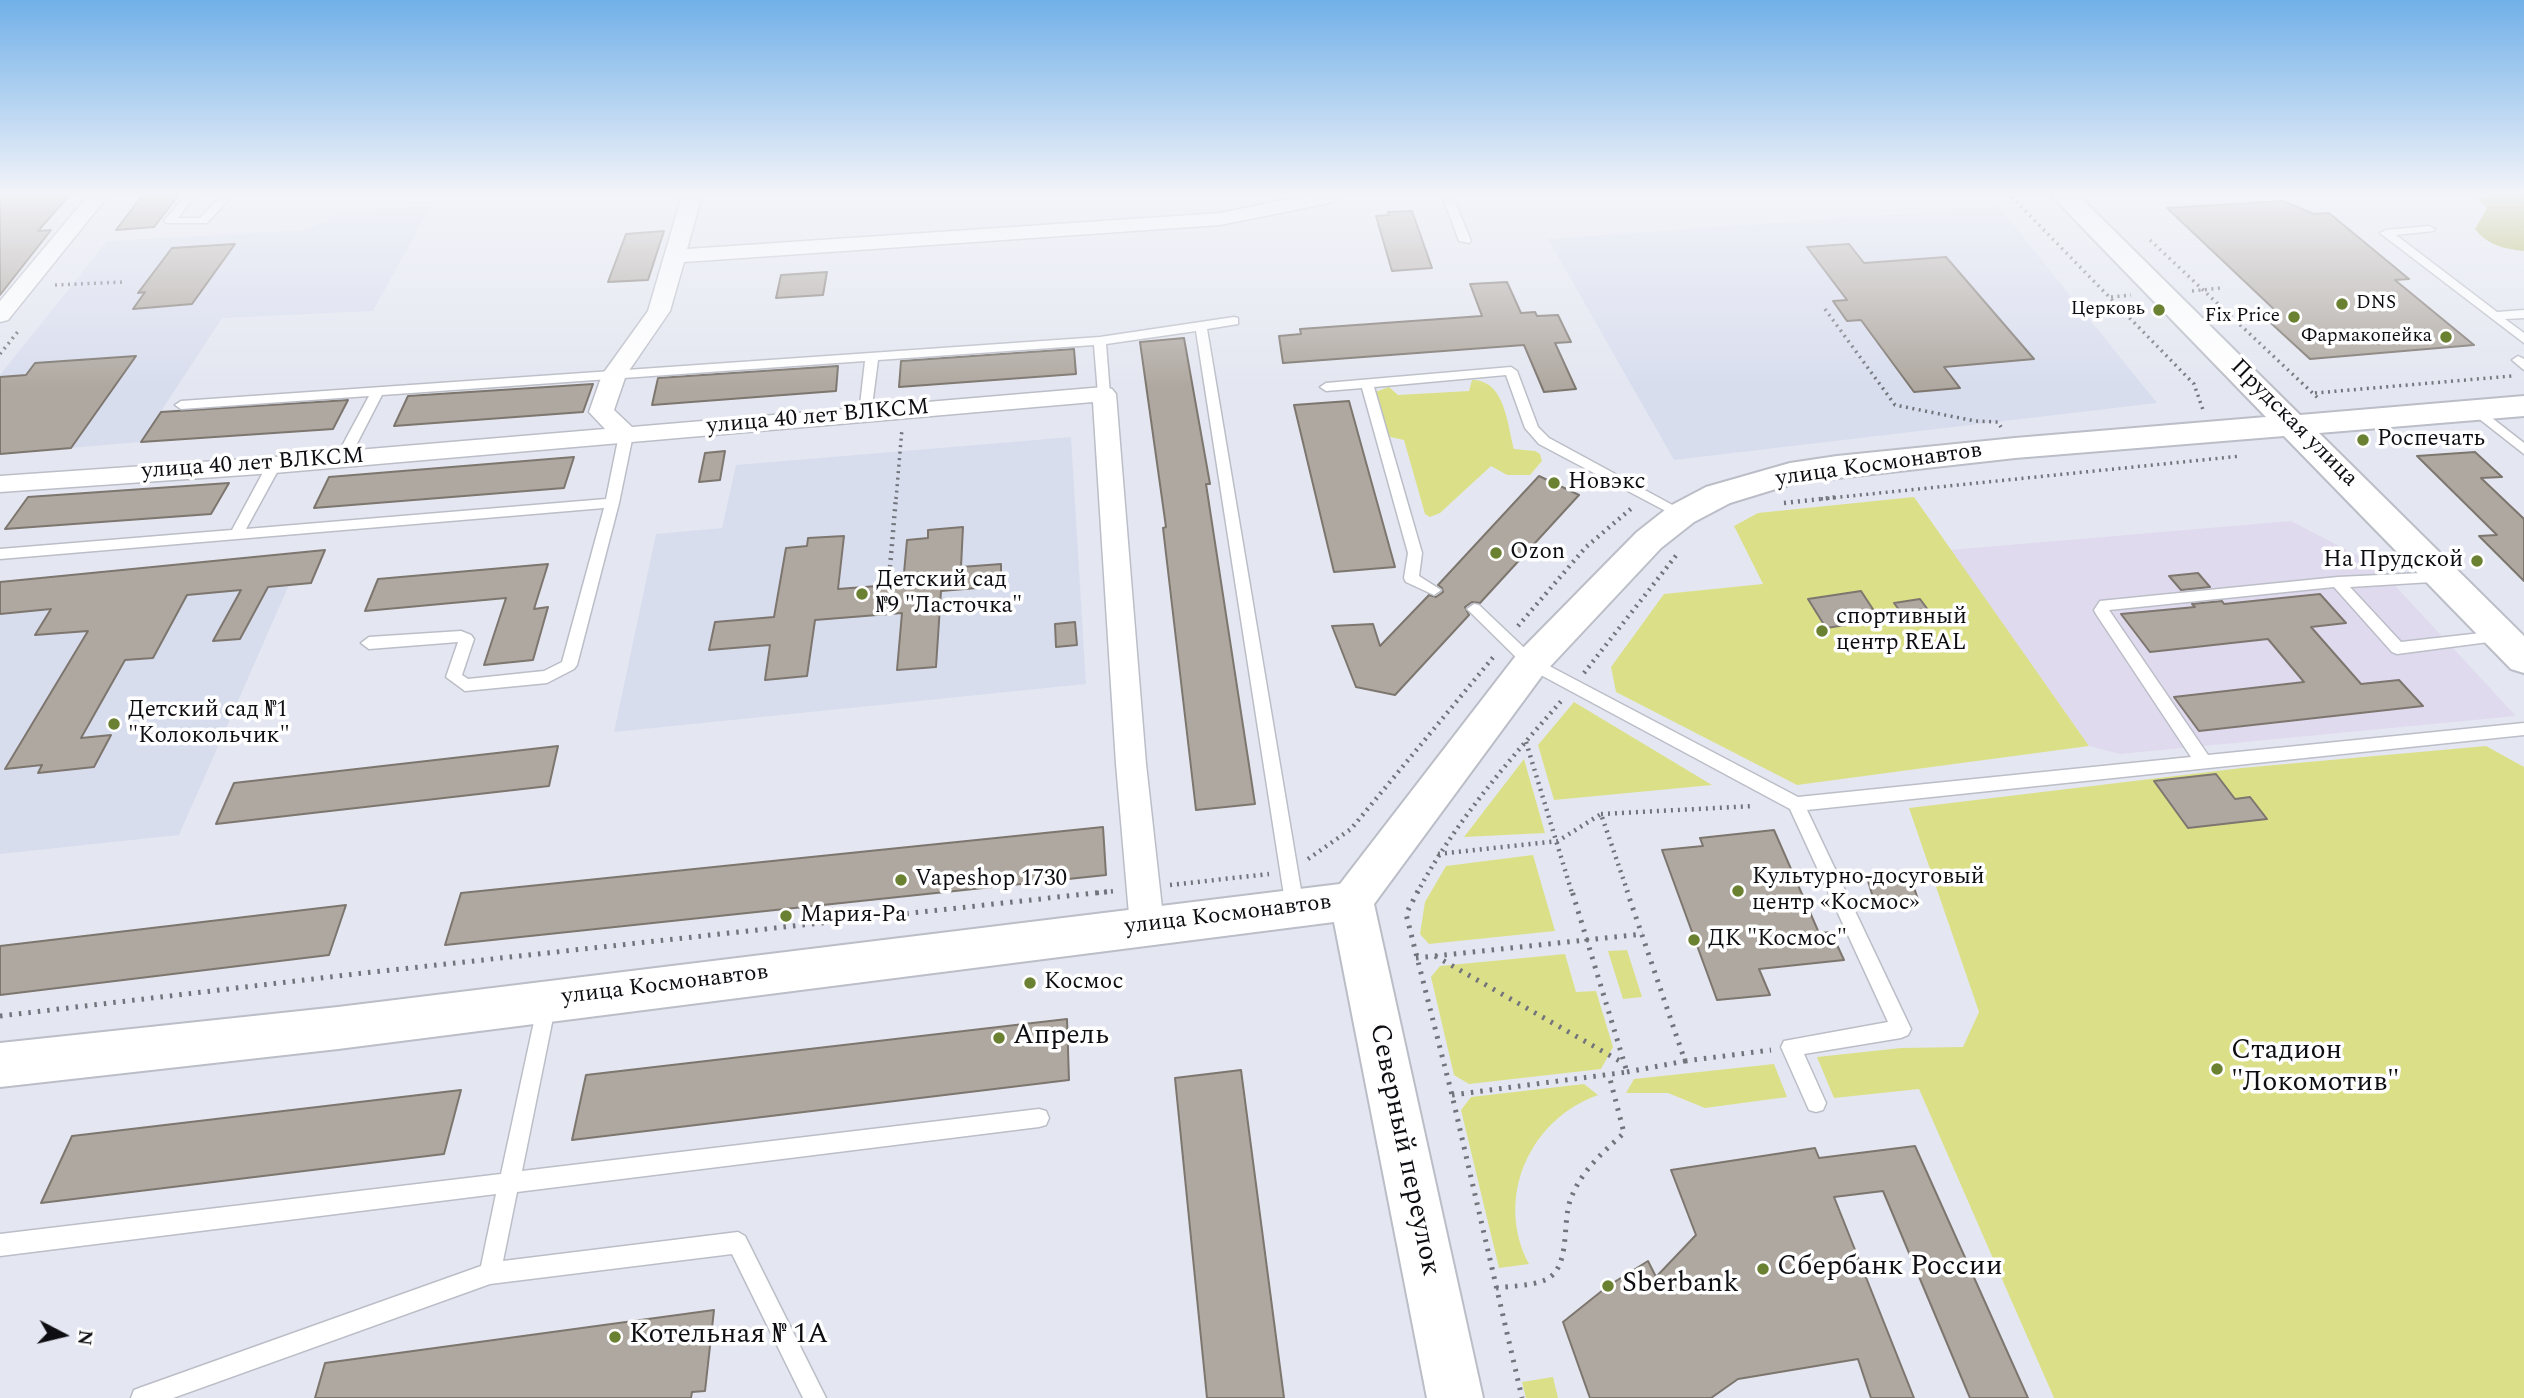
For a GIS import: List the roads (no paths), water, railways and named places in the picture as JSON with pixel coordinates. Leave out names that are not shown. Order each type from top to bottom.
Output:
[{"type":"street","points":[[0,315],[47,257]]},
{"type":"street","points":[[626,435],[601,412],[614,375],[659,311],[676,257]]},
{"type":"street","name":"Прудская улица","points":[[2127,257],[2513,647]]},
{"type":"street","points":[[1104,394],[1130,764],[1145,907]]},
{"type":"street","name":"улица 40 лет ВЛКСМ","points":[[0,484],[274,465],[1104,394]]},
{"type":"street","name":"улица Космонавтов","points":[[0,1065],[338,1028],[547,1000],[1145,907],[1293,890],[1352,901],[1519,652],[1614,574],[1649,540],[1685,528],[1718,495],[1790,474],[2015,449],[2524,406]]},
{"type":"street","name":"Северный переулок","points":[[1352,901],[1455,1398]]},
{"type":"lane","points":[[2417,257],[2524,339]]},
{"type":"lane","points":[[2494,317],[2524,314]]},
{"type":"lane","points":[[181,405],[1100,341],[1234,321]]},
{"type":"lane","points":[[1201,327],[1293,890]]},
{"type":"lane","points":[[1100,341],[1104,394]]},
{"type":"lane","points":[[865,414],[872,357]]},
{"type":"lane","points":[[1326,387],[1511,371],[1532,428],[1544,441],[1648,496],[1685,528]]},
{"type":"lane","points":[[1367,384],[1415,553],[1411,578],[1434,590]]},
{"type":"lane","points":[[342,459],[379,391]]},
{"type":"lane","points":[[2478,411],[2524,450]]},
{"type":"lane","points":[[369,643],[456,635],[466,639],[454,677],[465,685],[547,677],[569,665],[612,503],[626,435]]},
{"type":"lane","points":[[236,535],[274,465]]},
{"type":"lane","points":[[0,554],[612,503]]},
{"type":"lane","points":[[2202,760],[2101,610],[2105,605],[2338,582],[2442,577]]},
{"type":"lane","points":[[2338,582],[2398,648],[2513,647]]},
{"type":"lane","points":[[1474,609],[1519,652],[1573,687],[1796,803],[2524,729]]},
{"type":"lane","points":[[1796,803],[1901,1029],[1791,1047],[1816,1104]]},
{"type":"lane","points":[[490,1273],[547,1000]]},
{"type":"lane","points":[[0,1245],[1039,1118]]},
{"type":"lane","points":[[142,1398],[490,1273],[738,1243],[815,1398]]},
{"type":"place","name":"DNS","points":[[2342,304]]},
{"type":"place","name":"Церковь","points":[[2159,310]]},
{"type":"place","name":"Fix Price","points":[[2294,317]]},
{"type":"place","name":"Фармакопейка","points":[[2446,337]]},
{"type":"place","name":"Роспечать","points":[[2363,440]]},
{"type":"place","name":"Новэкс","points":[[1554,483]]},
{"type":"place","name":"Ozon","points":[[1496,553]]},
{"type":"place","name":"На Прудской","points":[[2477,561]]},
{"type":"place","name":"Детский сад №9 \"Ласточка\"","points":[[862,594]]},
{"type":"place","name":"спортивный центр REAL","points":[[1822,631]]},
{"type":"place","name":"Детский сад №1 \"Колокольчик\"","points":[[114,724]]},
{"type":"place","name":"Vapeshop 1730","points":[[901,880]]},
{"type":"place","name":"Культурно-досуговый центр «Космос»","points":[[1738,891]]},
{"type":"place","name":"Мария-Ра","points":[[786,916]]},
{"type":"place","name":"ДК \"Космос\"","points":[[1694,940]]},
{"type":"place","name":"Космос","points":[[1030,983]]},
{"type":"place","name":"Апрель","points":[[999,1038]]},
{"type":"place","name":"Стадион \"Локомотив\"","points":[[2217,1069]]},
{"type":"place","name":"Сбербанк России","points":[[1763,1269]]},
{"type":"place","name":"Sberbank","points":[[1608,1286]]},
{"type":"place","name":"Котельная № 1А","points":[[615,1337]]}]
